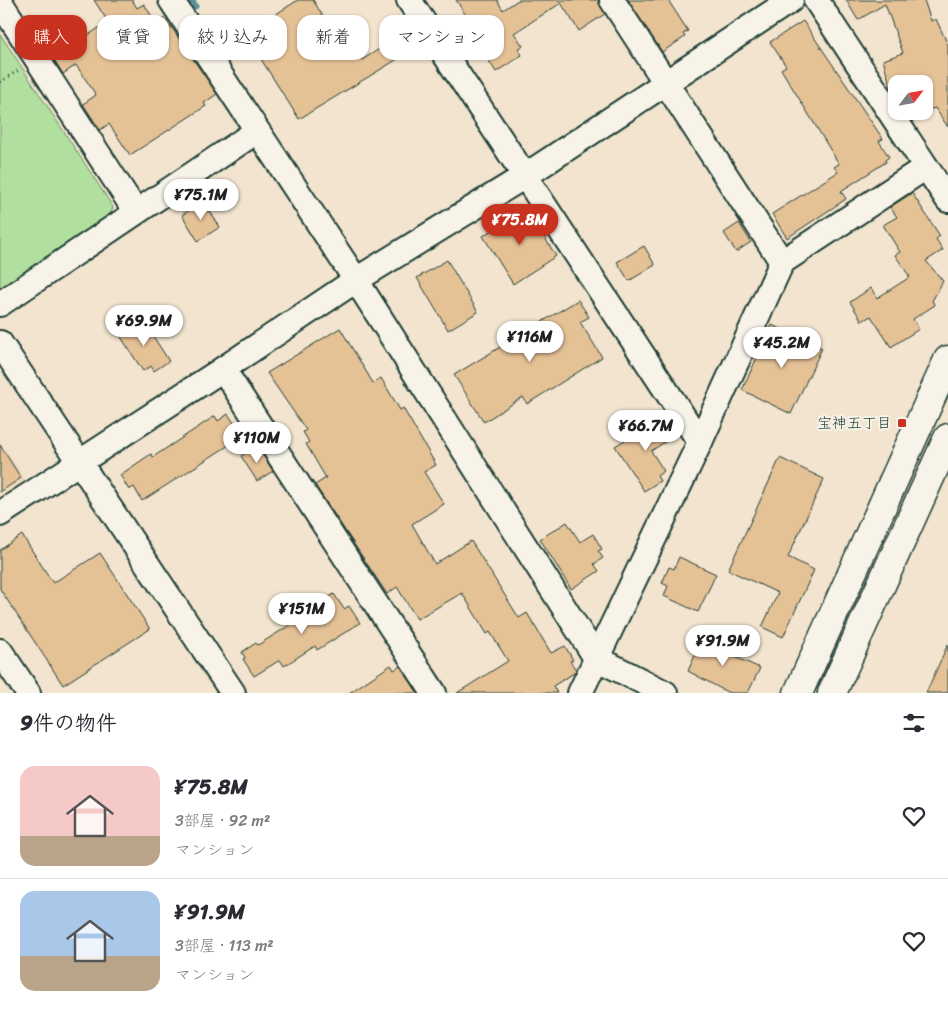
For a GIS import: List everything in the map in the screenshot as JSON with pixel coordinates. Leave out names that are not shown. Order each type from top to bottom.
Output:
[{"type":"street","points":[[171,0],[356,280],[596,658],[665,693]]},
{"type":"street","points":[[409,0],[700,442]]},
{"type":"street","points":[[612,0],[782,262]]},
{"type":"street","points":[[0,514],[356,280],[525,176],[791,0]]},
{"type":"street","points":[[816,0],[948,200]]},
{"type":"street","points":[[0,2],[136,212]]},
{"type":"street","points":[[0,304],[257,131]]},
{"type":"street","points":[[580,693],[700,442],[782,262],[926,167]]},
{"type":"street","points":[[0,343],[233,693]]},
{"type":"street","points":[[798,693],[948,360]]},
{"type":"street","points":[[223,369],[434,693]]},
{"type":"street","points":[[832,693],[948,438]]},
{"type":"street","points":[[0,651],[28,693]]},
{"type":"shaded area","points":[[0,441],[26,481],[0,499]]},
{"type":"green space","points":[[0,34],[15,57],[15,60],[17,60],[113,207],[111,214],[0,288]]},
{"type":"building","points":[[94,0],[132,0],[137,8],[144,4],[151,15],[104,15]]},
{"type":"building","points":[[298,0],[313,0],[322,15],[297,15],[297,60],[369,60],[369,56],[379,49],[379,60],[396,60],[299,119],[262,60],[287,60],[287,15],[275,15]]},
{"type":"building","points":[[456,0],[497,0],[503,10],[518,0],[598,0],[605,14],[579,31],[561,3],[514,33],[523,46],[518,49],[522,55],[496,72],[488,60],[504,60],[504,15],[466,15]]},
{"type":"building","points":[[628,0],[668,0],[688,31],[683,34],[685,37],[662,52]]},
{"type":"building","points":[[846,0],[924,0],[931,21],[936,19],[948,45],[948,127],[935,108],[933,109],[933,75],[888,75],[888,77],[883,60],[903,53],[885,4],[858,20]]},
{"type":"building","points":[[803,21],[883,139],[879,141],[889,157],[885,160],[886,162],[841,191],[846,199],[787,238],[772,214],[838,172],[834,167],[839,164],[781,69],[786,66],[770,42]]},
{"type":"building","points":[[169,24],[179,38],[179,60],[194,60],[217,94],[204,103],[206,106],[130,155],[109,124],[100,130],[83,104],[96,95],[76,65],[63,74],[54,60],[87,60],[87,36],[97,29],[97,60],[169,60]]},
{"type":"building","points":[[912,193],[940,236],[936,239],[943,250],[926,261],[943,281],[932,301],[935,305],[913,319],[919,329],[891,347],[871,316],[862,321],[850,302],[871,288],[877,298],[910,277],[895,255],[900,252],[883,225],[897,217],[890,207]]},
{"type":"building","points":[[203,201],[220,227],[198,241],[182,215]]},
{"type":"building","points":[[519,213],[530,214],[556,256],[513,284],[483,236]]},
{"type":"building","points":[[739,223],[751,242],[736,252],[724,233]]},
{"type":"building","points":[[644,246],[655,265],[629,281],[617,262]]},
{"type":"building","points":[[447,260],[478,312],[448,330],[417,278]]},
{"type":"building","points":[[578,300],[589,317],[580,322],[602,357],[527,404],[523,397],[484,422],[454,375]]},
{"type":"building","points":[[142,319],[169,361],[154,371],[151,366],[143,371],[119,334]]},
{"type":"building","points":[[772,325],[822,348],[791,414],[742,390]]},
{"type":"building","points":[[340,328],[373,383],[381,378],[400,410],[403,408],[436,465],[424,472],[444,504],[412,524],[435,564],[471,541],[519,618],[527,613],[551,653],[565,646],[573,660],[570,661],[576,670],[553,686],[557,693],[457,693],[508,661],[490,632],[487,634],[462,593],[417,619],[397,587],[387,594],[315,485],[326,478],[306,444],[309,442],[303,432],[306,430],[267,373]]},
{"type":"building","points":[[228,414],[243,436],[142,501],[134,487],[129,490],[120,475],[151,454],[153,457],[215,416],[218,421]]},
{"type":"building","points":[[665,416],[677,434],[651,451],[664,471],[657,476],[660,481],[644,491],[615,446]]},
{"type":"building","points":[[0,445],[21,478],[0,492]]},
{"type":"building","points":[[257,446],[273,471],[257,481],[241,456]]},
{"type":"building","points":[[780,458],[824,479],[788,557],[814,570],[783,637],[762,627],[778,593],[728,570]]},
{"type":"building","points":[[567,522],[580,542],[593,534],[602,549],[598,551],[603,558],[594,564],[599,571],[571,589],[540,539]]},
{"type":"building","points":[[22,535],[53,583],[100,553],[150,629],[63,685],[0,589],[0,550]]},
{"type":"building","points":[[679,557],[716,574],[698,612],[664,596],[668,586],[662,583],[669,567],[674,569]]},
{"type":"building","points":[[334,594],[344,609],[349,606],[360,623],[317,650],[315,646],[284,666],[280,660],[254,676],[243,659],[245,658],[242,652],[256,643],[258,645],[298,620],[297,617]]},
{"type":"building","points":[[704,635],[736,650],[733,656],[760,668],[748,693],[729,693],[688,671]]},
{"type":"building","points":[[948,644],[948,693],[926,693]]},
{"type":"building","points":[[391,665],[394,670],[400,666],[418,693],[349,693]]},
{"type":"waterway","points":[[191,0],[195,6]]},
{"type":"place","name":"宝神五丁目","points":[[902,423]]}]
